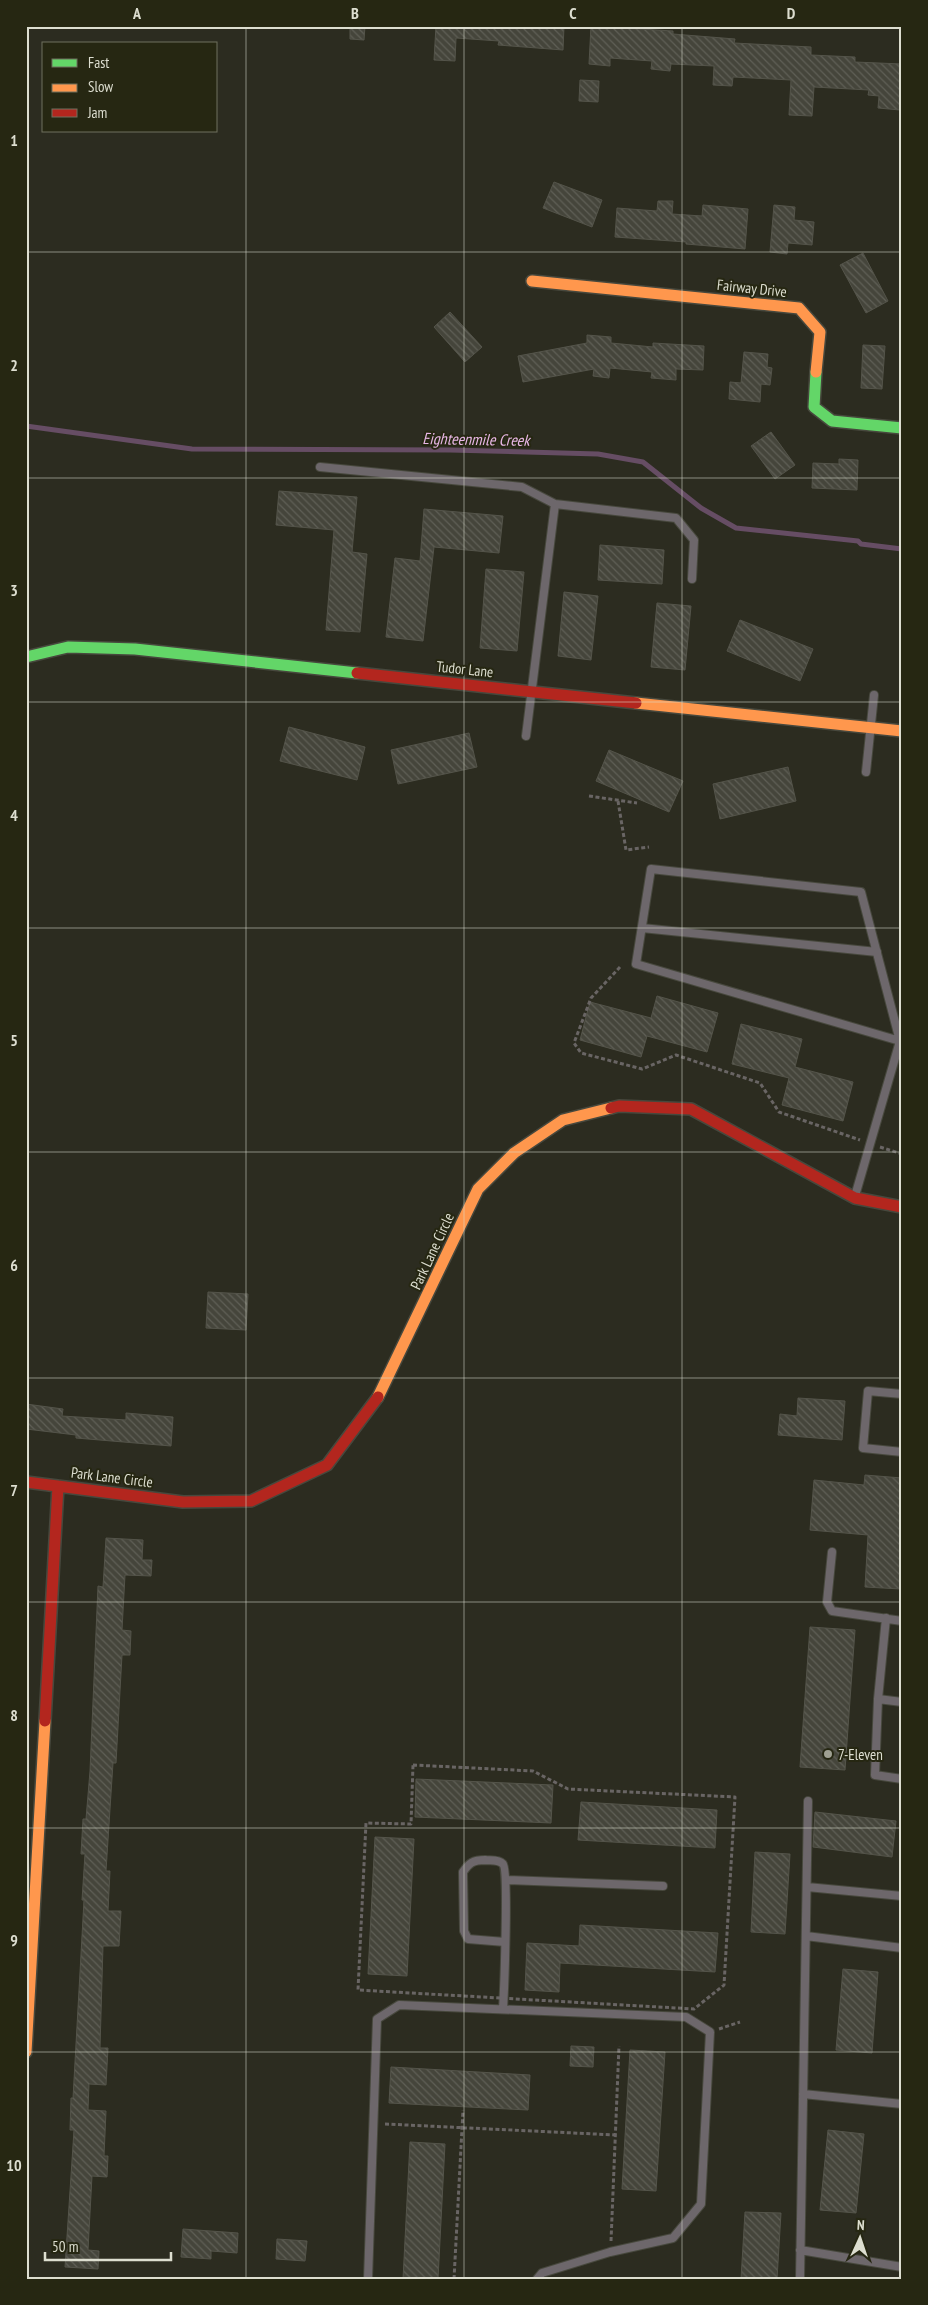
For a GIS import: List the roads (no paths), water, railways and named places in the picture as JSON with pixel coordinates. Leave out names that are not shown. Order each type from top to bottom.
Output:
[{"type":"street","name":"Fairway Drive","points":[[532,281],[799,308],[820,332],[816,363],[814,407],[832,421],[902,428]]},
{"type":"street","name":"Tudor Lane","points":[[26,657],[68,647],[135,649],[902,731]]},
{"type":"street","name":"Park Lane Circle","points":[[26,1482],[183,1502],[251,1501],[327,1465],[380,1394],[478,1189],[514,1153],[563,1120],[620,1106],[691,1109],[855,1198],[902,1207]]},
{"type":"street","points":[[26,2052],[58,1486]]},
{"type":"lane","points":[[320,467],[522,487],[555,504],[676,518],[694,540],[692,579]]},
{"type":"lane","points":[[526,736],[555,504]]},
{"type":"lane","points":[[866,772],[874,695]]},
{"type":"lane","points":[[855,1198],[900,1041],[860,892],[651,869],[636,964],[900,1041]]},
{"type":"lane","points":[[642,928],[876,952]]},
{"type":"lane","points":[[902,1394],[868,1391],[863,1448],[902,1452]]},
{"type":"lane","points":[[832,1552],[827,1602],[832,1611],[902,1620]]},
{"type":"lane","points":[[886,1618],[878,1699],[875,1775],[902,1779]]},
{"type":"lane","points":[[878,1699],[902,1702]]},
{"type":"lane","points":[[800,2279],[808,1801]]},
{"type":"lane","points":[[503,2009],[505,1942],[506,1870],[503,1864],[497,1861],[475,1860],[468,1865],[464,1872],[464,1931],[468,1939],[505,1942]]},
{"type":"lane","points":[[506,1880],[663,1886]]},
{"type":"lane","points":[[807,1887],[902,1896]]},
{"type":"lane","points":[[806,1936],[902,1948]]},
{"type":"lane","points":[[368,2279],[377,2018],[399,2005],[503,2009],[686,2017],[710,2032],[701,2204],[673,2238],[610,2252],[542,2273],[537,2279]]},
{"type":"lane","points":[[803,2094],[902,2104]]},
{"type":"lane","points":[[800,2250],[902,2267]]},
{"type":"waterway","name":"Eighteenmile Creek","points":[[26,426],[192,449],[450,450],[598,454],[643,462],[701,508],[736,528],[858,541],[861,544],[902,549]]},
{"type":"place","name":"7-Eleven","points":[[828,1754]]}]
